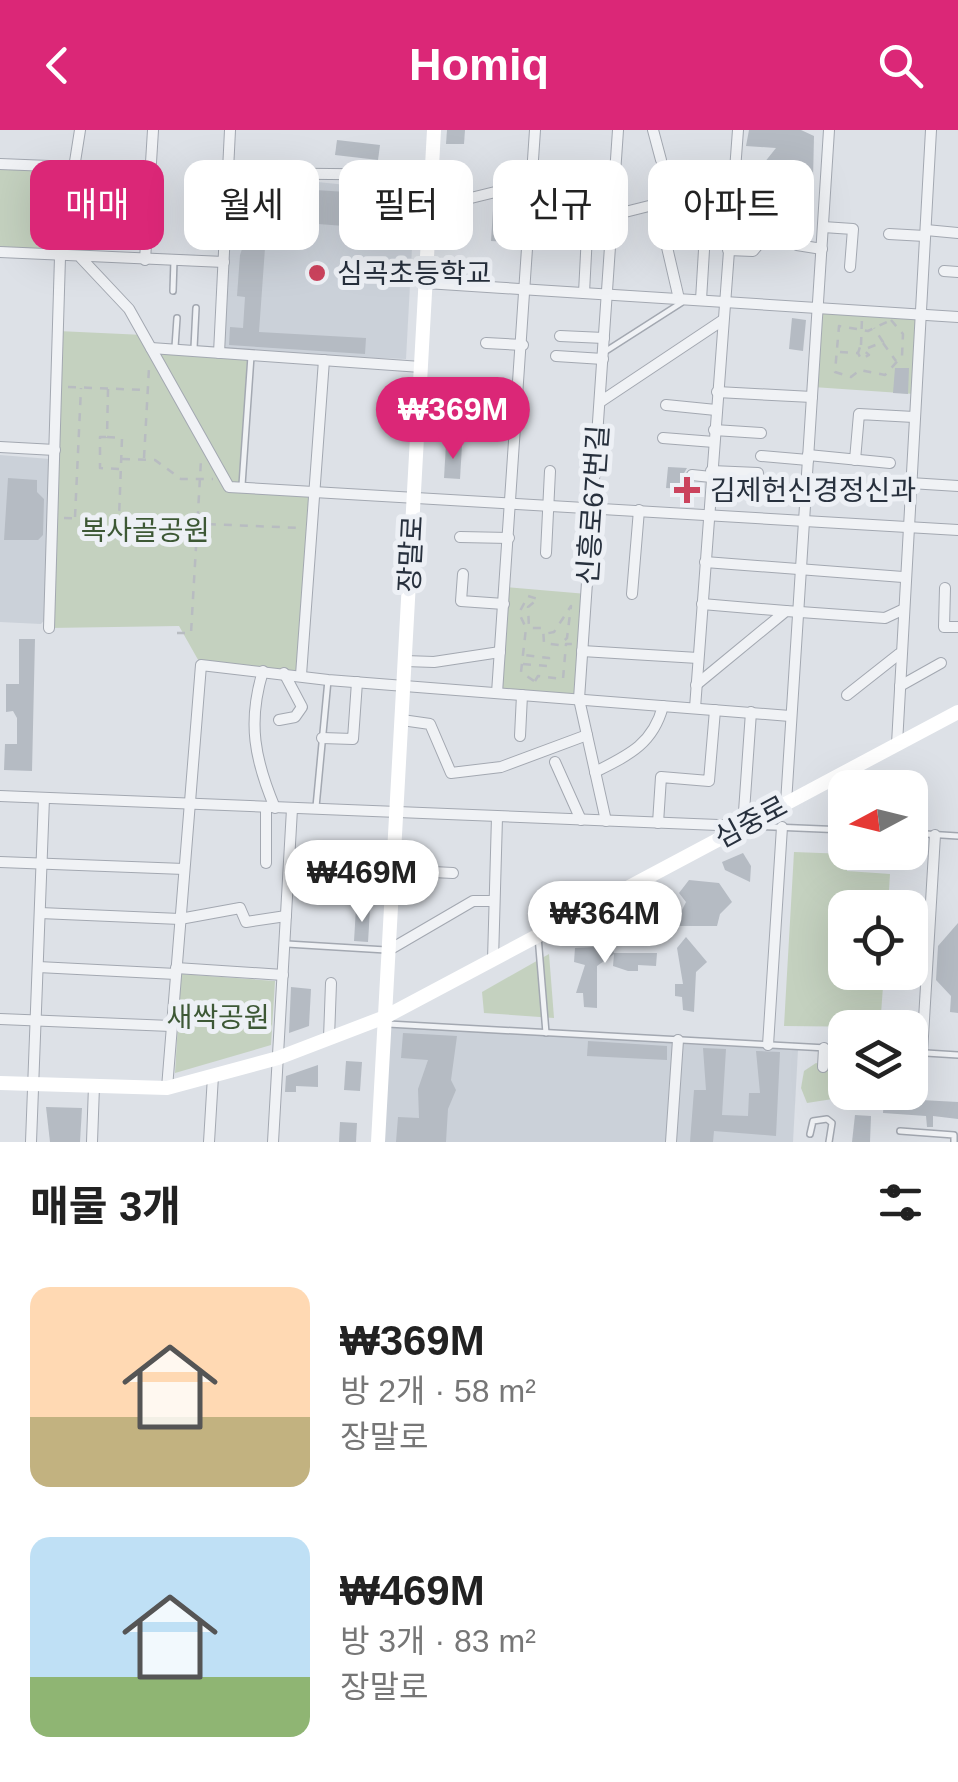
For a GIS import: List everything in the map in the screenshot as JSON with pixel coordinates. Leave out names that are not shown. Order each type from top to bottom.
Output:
[{"type":"street","points":[[75,160],[80,130]]},
{"type":"street","points":[[145,260],[153,130]]},
{"type":"street","points":[[229,160],[230,130]]},
{"type":"street","name":"장말로","points":[[433,160],[434,130]]},
{"type":"street","points":[[533,160],[535,130]]},
{"type":"street","name":"신흥로67번길","points":[[616,160],[618,130]]},
{"type":"street","points":[[653,130],[661,160]]},
{"type":"street","points":[[735,160],[738,130]]},
{"type":"street","points":[[786,802],[792,611],[801,568],[830,130]]},
{"type":"street","points":[[896,744],[931,130]]},
{"type":"street","points":[[0,164],[30,165]]},
{"type":"street","points":[[823,226],[853,229],[850,267]]},
{"type":"street","points":[[889,234],[958,233]]},
{"type":"street","points":[[814,247],[822,248]]},
{"type":"street","points":[[49,628],[61,250]]},
{"type":"street","points":[[219,353],[225,250]]},
{"type":"street","name":"장말로","points":[[378,1142],[428,250]]},
{"type":"street","points":[[497,693],[529,250]]},
{"type":"street","points":[[584,293],[585,250]]},
{"type":"street","name":"신흥로67번길","points":[[606,821],[579,699],[610,250]]},
{"type":"street","points":[[670,250],[683,299]]},
{"type":"street","points":[[702,300],[704,250]]},
{"type":"street","points":[[695,708],[728,250],[754,250]]},
{"type":"street","points":[[0,252],[224,262]]},
{"type":"street","points":[[81,258],[129,309],[228,487],[958,530]]},
{"type":"street","points":[[944,271],[958,272]]},
{"type":"street","points":[[426,282],[958,317]]},
{"type":"street","points":[[600,402],[723,320]]},
{"type":"street","points":[[560,336],[604,338]]},
{"type":"street","points":[[486,343],[522,346]]},
{"type":"street","points":[[151,348],[421,367]]},
{"type":"street","points":[[556,356],[603,356]]},
{"type":"street","points":[[300,675],[317,492],[324,360]]},
{"type":"street","points":[[718,392],[812,397]]},
{"type":"street","points":[[666,405],[716,410]]},
{"type":"street","points":[[855,460],[859,414],[914,417]]},
{"type":"street","points":[[664,438],[761,433]]},
{"type":"street","points":[[0,447],[55,450]]},
{"type":"street","points":[[762,456],[890,463]]},
{"type":"street","points":[[546,553],[550,471]]},
{"type":"street","points":[[692,475],[758,473]]},
{"type":"street","points":[[910,482],[958,486]]},
{"type":"street","points":[[632,594],[639,510]]},
{"type":"street","points":[[460,537],[509,538]]},
{"type":"street","points":[[705,562],[903,576]]},
{"type":"street","points":[[463,574],[461,601],[504,604]]},
{"type":"street","points":[[945,588],[944,627],[958,627]]},
{"type":"street","points":[[702,604],[886,618],[902,610]]},
{"type":"street","points":[[696,686],[792,611]]},
{"type":"street","points":[[583,648],[698,658]]},
{"type":"street","points":[[405,661],[434,662],[500,652]]},
{"type":"street","points":[[847,695],[899,654]]},
{"type":"street","points":[[900,686],[940,663]]},
{"type":"street","points":[[167,1088],[202,665],[328,680],[790,716]]},
{"type":"street","points":[[263,671],[254,701],[252,739],[270,808],[266,863]]},
{"type":"street","points":[[279,720],[295,716],[302,707],[284,673]]},
{"type":"street","points":[[322,738],[354,739],[357,682]]},
{"type":"street","points":[[520,736],[528,695]]},
{"type":"street","points":[[595,772],[628,755],[656,730],[663,706]]},
{"type":"street","points":[[658,822],[661,777],[709,781],[715,710]]},
{"type":"street","points":[[0,796],[743,826],[751,712]]},
{"type":"street","name":"심중로","points":[[0,1084],[167,1088],[278,1058],[385,1021],[958,712]]},
{"type":"street","points":[[402,720],[430,724],[451,773],[501,767],[587,735]]},
{"type":"street","points":[[556,762],[580,820]]},
{"type":"street","points":[[30,1142],[44,798]]},
{"type":"street","points":[[273,1142],[292,809]]},
{"type":"street","points":[[493,960],[497,817]]},
{"type":"street","points":[[768,1045],[782,827]]},
{"type":"street","points":[[920,1010],[935,834]]},
{"type":"street","points":[[0,862],[184,869]]},
{"type":"street","points":[[394,870],[453,873]]},
{"type":"street","points":[[389,950],[473,901],[494,901]]},
{"type":"street","points":[[40,914],[180,919],[240,908],[246,922],[286,916]]},
{"type":"street","points":[[38,966],[282,975]]},
{"type":"street","points":[[329,1038],[331,983]]},
{"type":"street","points":[[0,1018],[172,1026]]},
{"type":"street","points":[[671,1142],[678,1040]]},
{"type":"street","points":[[823,1067],[824,1048]]},
{"type":"street","points":[[209,1142],[213,1076]]},
{"type":"street","points":[[92,1142],[94,1086]]},
{"type":"lane","points":[[172,291],[174,260]]},
{"type":"lane","points":[[603,356],[683,299]]},
{"type":"lane","points":[[194,351],[196,308]]},
{"type":"lane","points":[[175,350],[177,318]]},
{"type":"lane","points":[[242,488],[251,355]]},
{"type":"lane","points":[[316,810],[328,680]]},
{"type":"lane","points":[[743,826],[828,829]]},
{"type":"lane","points":[[928,834],[958,836]]},
{"type":"lane","points":[[538,936],[546,1033]]},
{"type":"lane","points":[[284,944],[389,950]]},
{"type":"lane","points":[[385,1021],[828,1048]]},
{"type":"lane","points":[[928,1054],[958,1055]]},
{"type":"lane","points":[[810,1134],[813,1122],[828,1119],[832,1122],[828,1142]]},
{"type":"lane","points":[[900,1130],[954,1136],[954,1142]]},
{"type":"path","points":[[858,352],[862,358],[860,370],[851,377],[835,372],[839,326],[868,331],[890,320],[903,334],[902,356],[885,374],[860,370]]},
{"type":"path","points":[[873,326],[896,361]]},
{"type":"path","points":[[858,352],[862,328]]},
{"type":"path","points":[[860,347],[867,349],[882,342]]},
{"type":"path","points":[[862,358],[869,355],[867,349]]},
{"type":"path","points":[[837,352],[858,352]]},
{"type":"path","points":[[144,460],[147,368],[162,368]]},
{"type":"path","points":[[56,387],[146,390]]},
{"type":"path","points":[[76,518],[81,388]]},
{"type":"path","points":[[107,438],[108,389]]},
{"type":"path","points":[[119,519],[121,469],[121,459],[122,438],[100,437],[100,468],[121,469]]},
{"type":"path","points":[[177,633],[191,633],[201,438]]},
{"type":"path","points":[[121,459],[155,460],[181,479],[224,479]]},
{"type":"path","points":[[52,518],[199,521],[313,529]]},
{"type":"path","points":[[534,681],[521,672],[526,628],[519,613],[522,601],[535,596],[538,599],[526,612],[529,628],[543,628],[544,643],[583,648]]},
{"type":"path","points":[[544,634],[554,632],[572,606],[567,638],[558,646]]},
{"type":"path","points":[[502,626],[526,628]]},
{"type":"path","points":[[528,695],[538,676],[563,679],[566,644]]},
{"type":"path","points":[[522,664],[548,666],[549,658],[523,655]]},
{"type":"shaded area","name":"심곡초등학교","points":[[319,182],[339,184],[339,250],[412,250],[406,359],[219,353],[225,250],[319,250]]},
{"type":"shaded area","points":[[0,455],[50,459],[46,618],[41,624],[0,622]]},
{"type":"shaded area","points":[[385,1024],[678,1040],[670,1142],[378,1142]]},
{"type":"shaded area","points":[[680,1044],[798,1050],[793,1142],[674,1142]]},
{"type":"green space","points":[[0,164],[30,165],[30,250],[61,250],[60,257],[0,252]]},
{"type":"green space","points":[[818,306],[920,315],[915,394],[813,387]]},
{"type":"green space","name":"복사골공원","points":[[58,331],[144,335],[229,487],[317,492],[301,675],[201,665],[179,626],[49,628]]},
{"type":"green space","points":[[158,353],[247,360],[240,486],[229,484]]},
{"type":"green space","points":[[505,587],[587,594],[579,699],[497,693]]},
{"type":"green space","points":[[794,852],[828,853],[828,870],[890,874],[889,890],[828,890],[828,990],[883,990],[881,1010],[828,1010],[828,1026],[784,1026]]},
{"type":"green space","points":[[549,954],[554,1018],[484,1013],[482,992]]},
{"type":"green space","name":"새싹공원","points":[[181,974],[275,981],[271,1045],[175,1073]]},
{"type":"green space","points":[[816,1063],[828,1067],[828,1100],[807,1103],[801,1088],[804,1071]]},
{"type":"building","points":[[447,130],[465,130],[464,144],[446,144]]},
{"type":"building","points":[[749,130],[801,130],[814,136],[813,160],[766,160],[776,148],[746,146]]},
{"type":"building","points":[[337,140],[380,145],[378,160],[335,155]]},
{"type":"building","points":[[319,190],[339,192],[339,226],[319,224]]},
{"type":"building","points":[[242,250],[265,250],[259,332],[366,338],[365,354],[229,345],[230,327],[243,328],[245,297],[237,296]]},
{"type":"building","points":[[792,318],[806,320],[803,351],[789,349]]},
{"type":"building","points":[[895,368],[909,368],[908,394],[893,393]]},
{"type":"building","points":[[451,382],[467,383],[464,417],[449,416]]},
{"type":"building","points":[[446,444],[462,445],[460,479],[444,478]]},
{"type":"building","points":[[668,467],[687,468],[683,475],[688,489],[666,488]]},
{"type":"building","points":[[8,478],[37,480],[37,492],[44,499],[43,535],[38,540],[4,540]]},
{"type":"building","points":[[19,639],[35,639],[32,771],[4,770],[5,744],[17,744],[17,718],[13,711],[6,712],[6,684],[19,684]]},
{"type":"building","points":[[743,853],[751,866],[750,882],[725,870],[722,862]]},
{"type":"building","points":[[689,880],[719,883],[732,902],[720,914],[717,926],[674,926],[686,902],[679,893]]},
{"type":"building","points":[[356,908],[370,909],[368,942],[354,941]]},
{"type":"building","points":[[958,923],[958,1013],[950,1012],[951,996],[936,980],[938,946]]},
{"type":"building","points":[[686,937],[707,962],[696,972],[694,1012],[683,1010],[682,997],[675,996],[675,984],[683,984],[677,948]]},
{"type":"building","points":[[599,938],[608,938],[614,953],[657,953],[656,966],[638,965],[638,971],[628,971],[613,966],[614,954],[597,966],[597,1008],[584,1007],[583,993],[576,993],[585,965],[574,962],[575,948],[595,947]]},
{"type":"building","points":[[291,987],[311,989],[309,1026],[289,1033]]},
{"type":"building","points":[[403,1033],[457,1036],[451,1080],[456,1090],[448,1109],[446,1142],[396,1142],[398,1117],[419,1118],[418,1089],[428,1060],[401,1058]]},
{"type":"building","points":[[588,1041],[667,1046],[667,1060],[587,1056]]},
{"type":"building","points":[[703,1048],[726,1049],[722,1115],[748,1116],[749,1093],[760,1093],[756,1051],[780,1052],[776,1136],[714,1131],[713,1142],[690,1142],[694,1090],[706,1090]]},
{"type":"building","points":[[346,1061],[362,1062],[360,1091],[344,1090]]},
{"type":"building","points":[[318,1065],[318,1087],[296,1086],[296,1092],[285,1092],[286,1076]]},
{"type":"building","points":[[928,1100],[958,1102],[958,1119],[933,1116],[933,1127],[927,1127],[926,1116],[883,1113],[928,1110]]},
{"type":"building","points":[[46,1107],[82,1108],[80,1142],[50,1142]]},
{"type":"building","points":[[855,1115],[871,1116],[870,1142],[852,1142]]},
{"type":"building","points":[[340,1122],[357,1123],[356,1142],[339,1142]]},
{"type":"place","name":"심곡초등학교","points":[[317,273]]},
{"type":"place","name":"김제헌신경정신과","points":[[687,490]]}]
